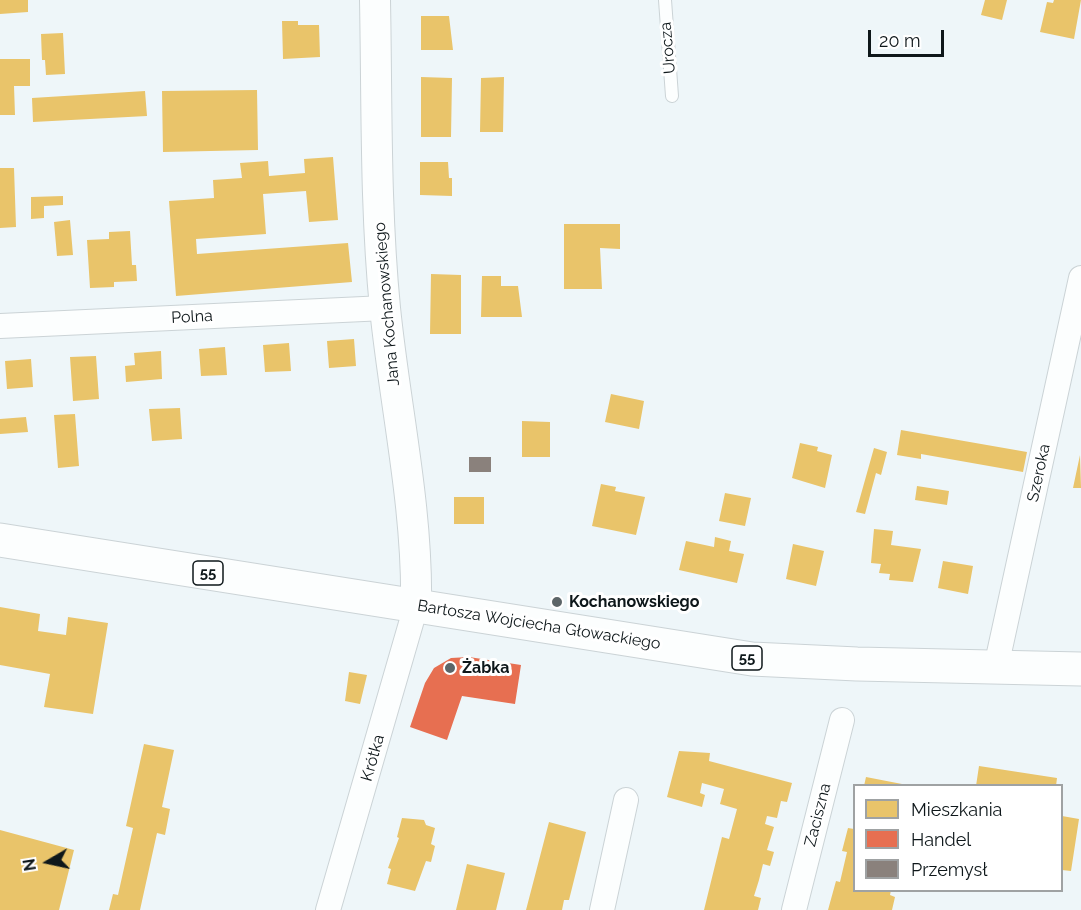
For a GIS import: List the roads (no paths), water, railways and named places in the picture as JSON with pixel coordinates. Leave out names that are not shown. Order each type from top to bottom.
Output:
[{"type":"main road","name":"Bartosza Wojciecha Głowackiego","points":[[0,540],[752,658],[1081,669]]},
{"type":"street","name":"Jana Kochanowskiego","points":[[375,0],[379,209],[385,308],[416,564],[416,606]]},
{"type":"street","name":"Szeroka","points":[[996,667],[1076,333],[1081,278]]},
{"type":"street","name":"Polna","points":[[0,326],[385,308]]},
{"type":"street","name":"Krótka","points":[[328,910],[416,606]]},
{"type":"street","name":"Zaciszna","points":[[794,910],[842,720]]},
{"type":"street","points":[[602,910],[626,800]]},
{"type":"lane","name":"Urocza","points":[[664,0],[672,96]]},
{"type":"place","name":"Kochanowskiego","points":[[557,602]]},
{"type":"place","name":"Żabka","points":[[450,668]]}]
